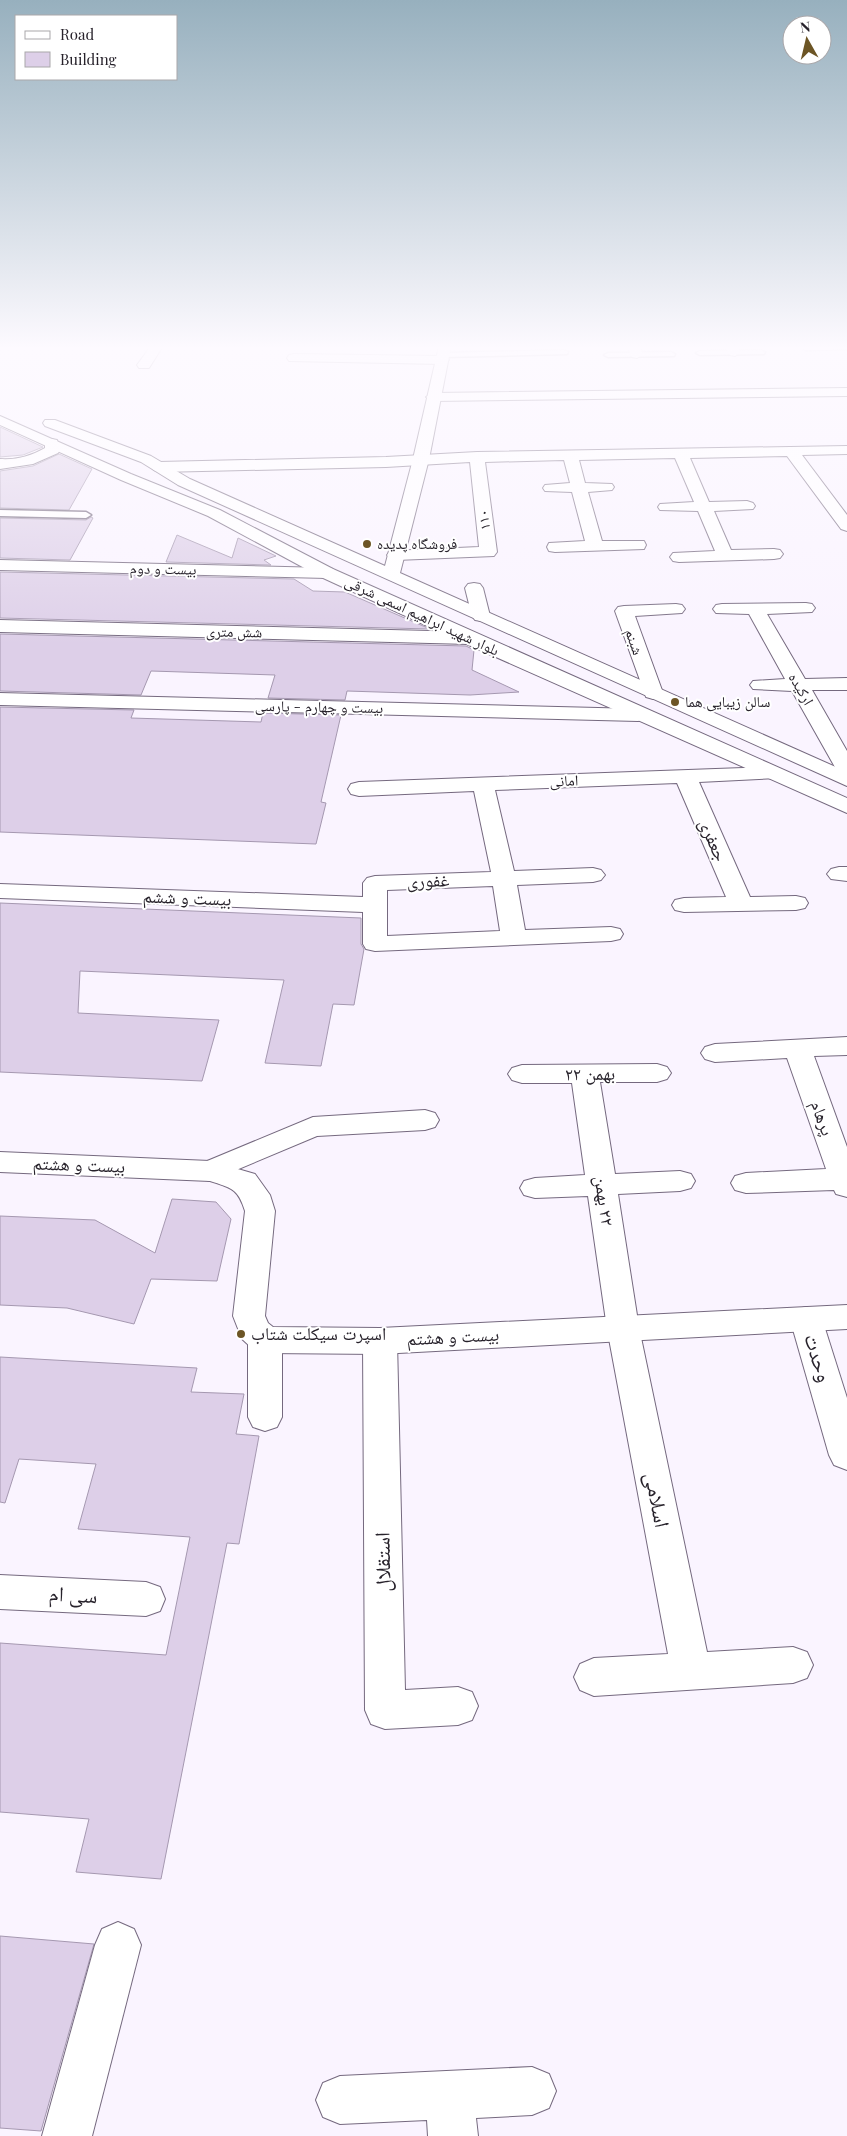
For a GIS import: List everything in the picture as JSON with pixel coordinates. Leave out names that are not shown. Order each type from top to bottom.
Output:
[{"type":"street","points":[[0,464],[16,465],[39,458],[53,450],[52,446]]},
{"type":"street","name":"بلوار شهید ابراهیم اسمی شرقی","points":[[58,446],[126,477],[214,513],[327,573],[469,638],[638,715],[847,806]]},
{"type":"street","name":"بلوار شهید ابراهیم اسمی شرقی","points":[[111,446],[146,459],[184,482],[847,780]]},
{"type":"street","points":[[391,575],[423,446]]},
{"type":"street","points":[[126,477],[129,472],[134,470],[159,467],[386,462],[421,458],[847,450]]},
{"type":"street","points":[[791,451],[847,526]]},
{"type":"street","points":[[91,460],[122,461],[129,457],[127,452]]},
{"type":"street","points":[[680,453],[725,555]]},
{"type":"street","points":[[570,455],[595,546]]},
{"type":"street","name":"۱۱۰","points":[[396,555],[488,552],[477,457]]},
{"type":"street","points":[[551,488],[606,487]]},
{"type":"street","points":[[666,507],[747,506]]},
{"type":"street","points":[[554,547],[638,545]]},
{"type":"street","points":[[679,557],[774,554]]},
{"type":"street","name":"بیست و دوم","points":[[0,565],[327,573]]},
{"type":"street","points":[[474,588],[481,616]]},
{"type":"street","name":"ارکیده","points":[[755,608],[847,769]]},
{"type":"street","points":[[722,610],[806,608]]},
{"type":"street","name":"شبنم","points":[[652,693],[624,611],[676,609]]},
{"type":"street","name":"شش متری","points":[[0,626],[469,638]]},
{"type":"street","points":[[760,685],[847,684]]},
{"type":"street","name":"بیست و چهارم - پارسی","points":[[0,699],[638,715]]},
{"type":"street","name":"امانی","points":[[359,788],[769,773]]},
{"type":"street","name":"جعفری","points":[[685,776],[741,904]]},
{"type":"street","points":[[483,784],[504,879],[514,938]]},
{"type":"street","points":[[504,879],[593,875]]},
{"type":"street","name":"غفوری","points":[[374,905],[375,883],[504,879]]},
{"type":"street","name":"بیست و ششم","points":[[0,891],[374,905]]},
{"type":"street","points":[[684,905],[796,902]]},
{"type":"street","points":[[374,905],[375,944],[611,934]]},
{"type":"street","points":[[715,1053],[847,1046]]},
{"type":"street","name":"پرهام","points":[[797,1048],[846,1182]]},
{"type":"street","name":"۲۲ بهمن","points":[[522,1074],[657,1073]]},
{"type":"street","name":"٢٢ بهمن","points":[[585,1074],[623,1328]]},
{"type":"street","points":[[210,1171],[312,1127],[425,1120]]},
{"type":"street","name":"بیست و هشتم","points":[[0,1162],[210,1171],[244,1182],[255,1194],[260,1211],[248,1316],[254,1330],[265,1340],[380,1340],[847,1318]]},
{"type":"street","points":[[534,1188],[680,1181]]},
{"type":"street","points":[[746,1183],[846,1182]]},
{"type":"street","name":"وحدت","points":[[806,1319],[847,1455]]},
{"type":"street","name":"اسلامی","points":[[623,1328],[691,1672]]},
{"type":"street","points":[[264,1418],[265,1340]]},
{"type":"street","name":"استقلال","points":[[380,1340],[385,1710],[458,1706]]},
{"type":"street","name":"سی ام","points":[[0,1592],[146,1599]]},
{"type":"street","points":[[594,1677],[794,1665]]},
{"type":"street","points":[[67,2136],[118,1945]]},
{"type":"street","points":[[340,2100],[452,2115],[532,2091]]},
{"type":"lane","points":[[0,514],[86,515]]},
{"type":"building","points":[[0,446],[43,447],[23,455],[0,457]]},
{"type":"building","points":[[59,454],[92,469],[69,510],[0,508],[0,471],[33,466]]},
{"type":"building","points":[[91,517],[93,518],[70,560],[0,558],[0,518],[86,520]]},
{"type":"building","points":[[177,535],[232,558],[238,538],[276,556],[264,560],[271,565],[166,562]]},
{"type":"building","points":[[0,572],[294,579],[313,591],[345,592],[430,629],[0,618]]},
{"type":"building","points":[[0,634],[466,646],[474,650],[472,670],[519,692],[470,695],[347,691],[345,700],[268,698],[275,675],[151,671],[141,695],[0,691]]},
{"type":"building","points":[[0,707],[134,710],[131,718],[261,722],[263,713],[341,715],[321,802],[326,803],[316,844],[0,832]]},
{"type":"building","points":[[0,903],[361,918],[361,944],[364,949],[354,1005],[333,1004],[321,1066],[265,1063],[284,980],[80,971],[78,1013],[219,1020],[202,1081],[0,1072]]},
{"type":"building","points":[[172,1199],[216,1202],[231,1219],[217,1281],[151,1279],[134,1324],[67,1308],[0,1305],[0,1216],[95,1220],[155,1253]]},
{"type":"building","points":[[0,1357],[197,1368],[191,1392],[244,1394],[236,1434],[259,1436],[239,1544],[227,1543],[161,1879],[76,1872],[89,1819],[0,1812],[0,1643],[166,1655],[190,1537],[78,1529],[96,1464],[19,1459],[5,1503],[0,1502]]},
{"type":"building","points":[[0,1936],[94,1944],[41,2131],[0,2128]]},
{"type":"place","name":"فروشگاه پدیده","points":[[367,544]]},
{"type":"place","name":"سالن زیبایی هما","points":[[675,702]]},
{"type":"place","name":"اسپرت سیکلت شتاب","points":[[241,1334]]}]
